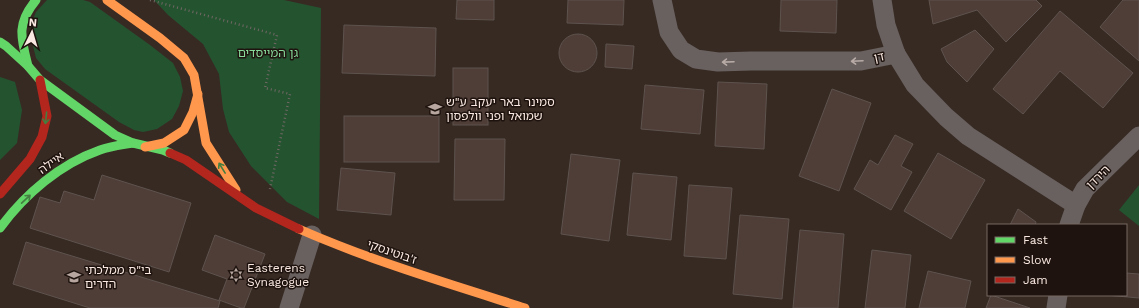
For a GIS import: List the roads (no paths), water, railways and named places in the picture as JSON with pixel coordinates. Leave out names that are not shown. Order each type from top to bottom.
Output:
[{"type":"street","points":[[28,66],[22,42],[21,24],[28,8],[36,0]]},
{"type":"street","name":"ז'בוטינסקי","points":[[107,0],[160,38],[184,58],[194,75],[206,143],[235,190],[260,210]]},
{"type":"street","name":"דן","points":[[662,0],[669,32],[681,50],[696,58],[718,62],[861,61],[896,54],[915,85],[946,117],[968,136],[1076,205]]},
{"type":"street","points":[[882,0],[886,26],[896,54]]},
{"type":"street","points":[[139,13],[144,26]]},
{"type":"street","points":[[0,42],[28,66],[40,80],[115,135],[132,143]]},
{"type":"street","name":"איילה","points":[[0,194],[30,159],[42,137],[47,116],[40,80]]},
{"type":"street","points":[[145,146],[164,142],[184,130],[193,112],[198,94]]},
{"type":"street","name":"הירדן","points":[[1069,224],[1076,205],[1085,189],[1139,136]]},
{"type":"street","name":"ז'בוטינסקי","points":[[132,143],[163,150],[186,160],[260,210],[338,246],[438,281],[525,308]]},
{"type":"street","name":"איילה","points":[[0,228],[23,202],[45,182],[75,160],[98,150],[132,143]]},
{"type":"street","points":[[289,308],[312,235]]},
{"type":"street","points":[[1056,308],[1058,296]]},
{"type":"place","name":"סמינר באר יעקב ע\"ש שמואל ופני וולפסון","points":[[435,109]]},
{"type":"place","name":"Easterens Synagogue","points":[[236,275]]},
{"type":"place","name":"בי\"ס ממלכתי הדרים","points":[[74,277]]},
{"type":"park label","name":"גן המייסדים","points":[[268,53]]}]
